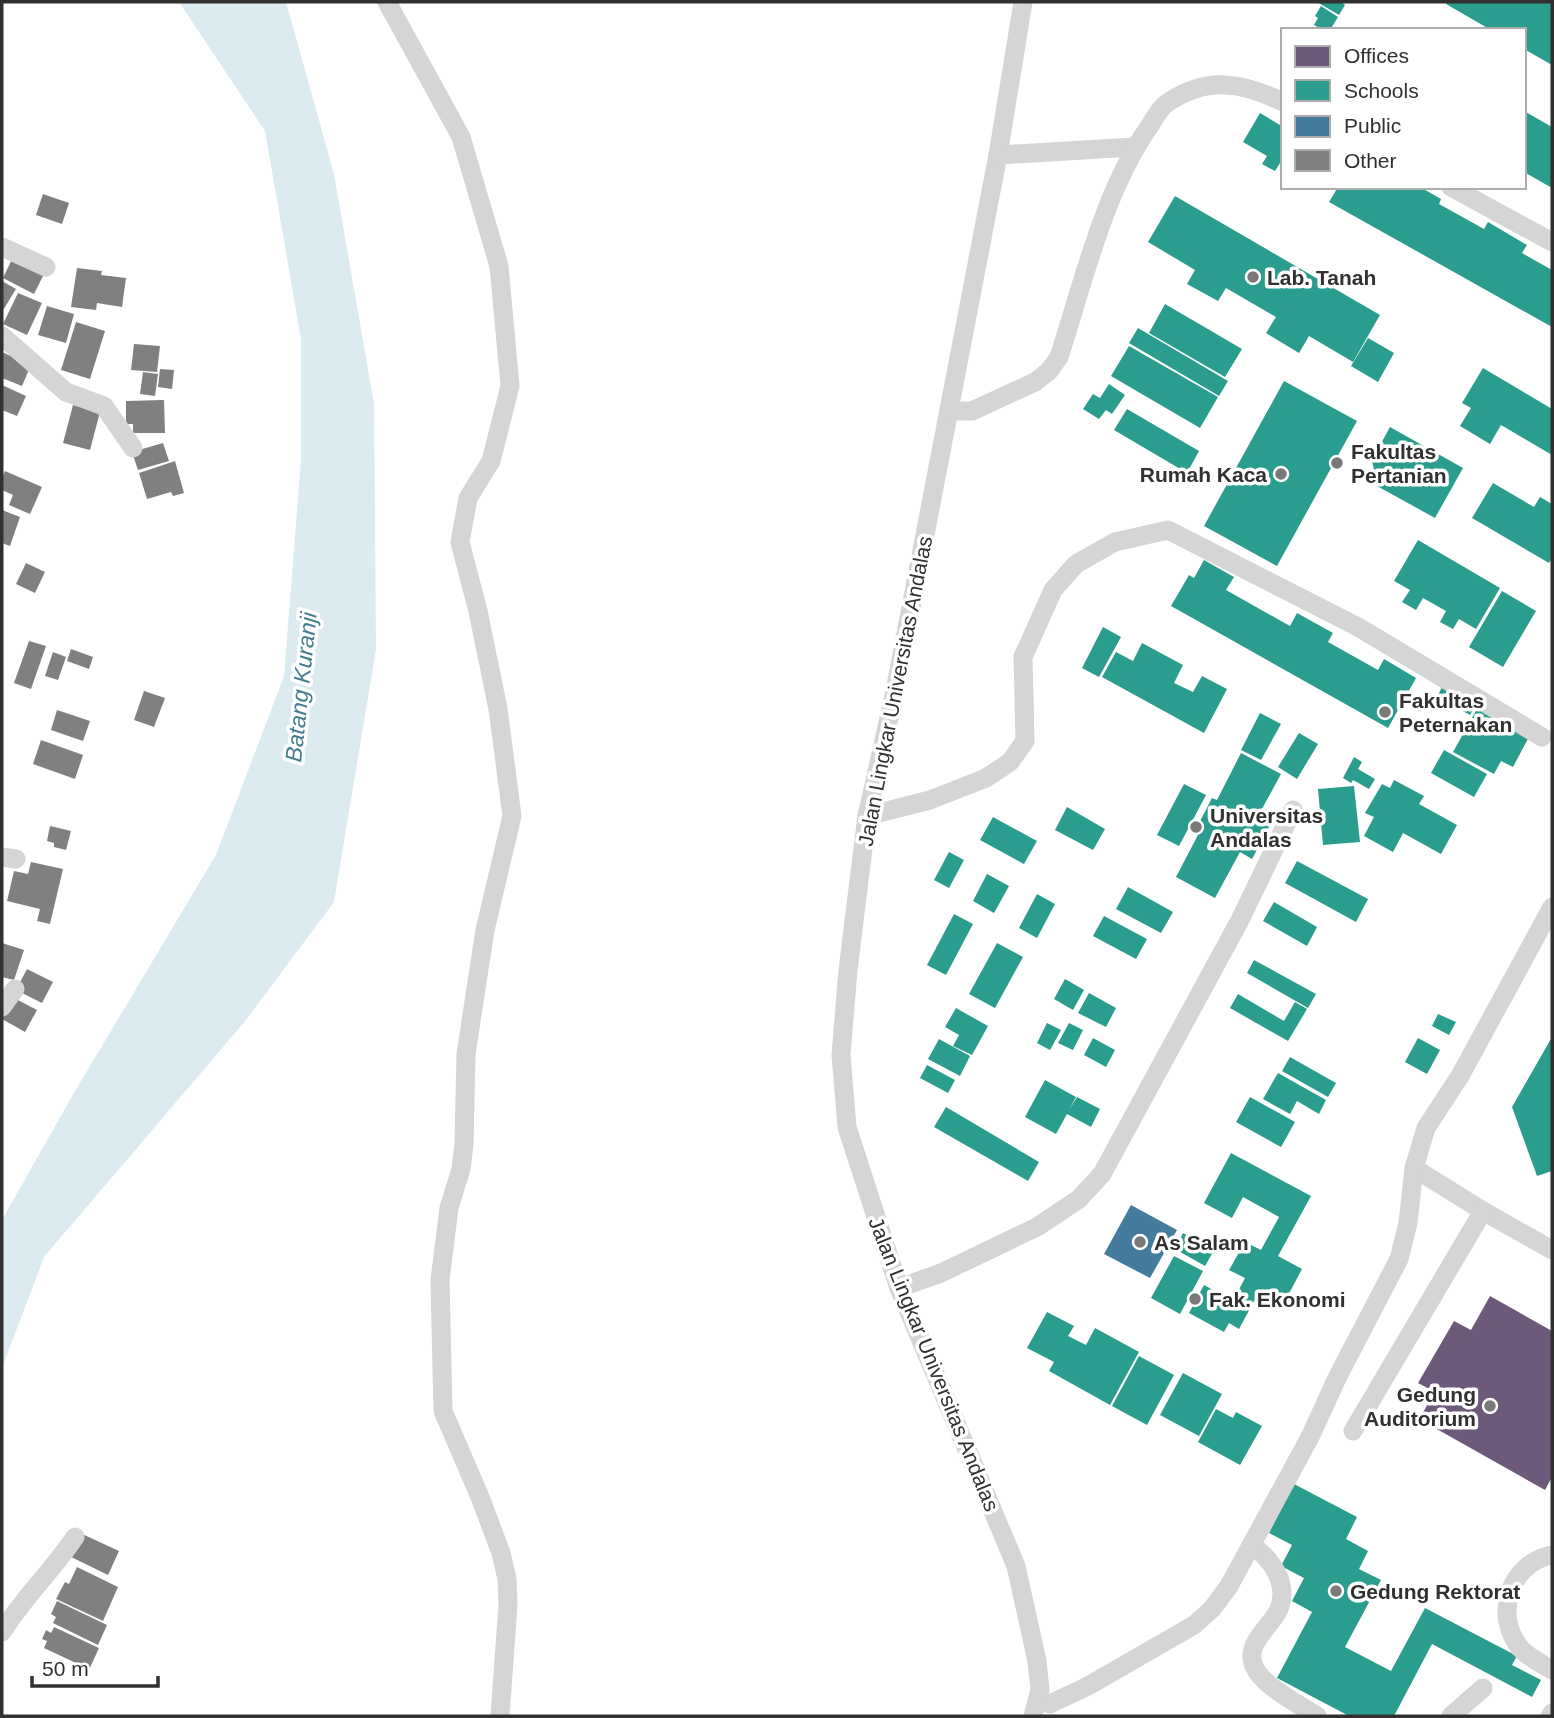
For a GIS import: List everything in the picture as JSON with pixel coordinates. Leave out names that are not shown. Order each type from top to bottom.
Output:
[{"type":"street","points":[[387,2],[461,137],[499,266],[510,386],[491,461],[468,498],[460,542],[478,611],[498,709],[512,816],[485,930],[466,1054],[461,1169],[449,1208],[440,1280],[443,1411],[485,1508],[508,1578],[500,1716]]},
{"type":"street","name":"Jalan Lingkar Universitas Andalas","points":[[1023,2],[998,155],[949,411],[894,696],[867,816],[848,970],[841,1055],[847,1127],[899,1288],[1016,1566],[1047,1703],[1033,1716]]},
{"type":"street","points":[[949,411],[972,411],[1035,382],[1059,357],[1114,189],[1134,147],[1164,104],[1194,89],[1224,83],[1256,89],[1281,101]]},
{"type":"street","points":[[998,155],[1134,147]]},
{"type":"street","points":[[1455,189],[1552,242]]},
{"type":"street","points":[[2,247],[46,267]]},
{"type":"street","points":[[2,336],[66,392],[104,406],[133,448]]},
{"type":"street","points":[[867,816],[930,800],[986,778],[1010,762],[1024,741],[1023,657],[1053,590],[1076,564],[1115,542],[1168,530],[1358,627],[1542,737]]},
{"type":"street","points":[[899,1288],[941,1273],[1037,1227],[1079,1199],[1102,1174],[1240,920],[1293,810]]},
{"type":"street","points":[[1047,1703],[1088,1686],[1194,1625],[1212,1609],[1228,1586],[1310,1437],[1338,1376],[1399,1259],[1408,1223],[1414,1168],[1426,1128],[1460,1076],[1552,907]]},
{"type":"street","points":[[2,1007],[15,989]]},
{"type":"street","points":[[1414,1168],[1552,1250]]},
{"type":"street","points":[[1353,1431],[1483,1211]]},
{"type":"street","points":[[2,1632],[75,1537]]},
{"type":"street","points":[[1252,1545],[1271,1560],[1281,1588],[1279,1609],[1257,1640],[1252,1653],[1253,1664],[1261,1679],[1317,1716]]},
{"type":"street","points":[[1552,1555],[1533,1562],[1514,1582],[1507,1598],[1506,1617],[1522,1650],[1552,1670]]},
{"type":"street","points":[[1451,1716],[1483,1688]]},
{"type":"water","name":"Batang Kuranji","points":[[179,2],[286,2],[334,174],[374,404],[376,649],[334,902],[246,1020],[44,1257],[2,1368],[2,1220],[75,1091],[216,855],[284,676],[301,460],[301,339],[265,131]]},
{"type":"building: Offices","name":"Gedung Auditorium","points":[[1490,1296],[1552,1331],[1552,1477],[1545,1490],[1419,1419],[1435,1392],[1418,1383],[1454,1321],[1471,1330]]},
{"type":"building: Schools","points":[[1317,2],[1341,2],[1345,5],[1339,15]]},
{"type":"building: Schools","points":[[1552,2],[1552,65],[1526,50],[1526,28],[1488,28],[1446,4]]},
{"type":"building: Schools","points":[[1321,6],[1338,17],[1331,28],[1319,28],[1314,25],[1318,18],[1315,16]]},
{"type":"building: Schools","points":[[1526,112],[1552,127],[1552,188],[1526,173]]},
{"type":"building: Schools","points":[[1260,113],[1281,126],[1281,164],[1275,171],[1262,164],[1267,156],[1243,142]]},
{"type":"building: Schools","points":[[1337,189],[1424,189],[1441,199],[1439,204],[1484,229],[1488,222],[1527,245],[1522,253],[1552,270],[1552,327],[1329,202]]},
{"type":"building: Schools","name":"Lab. Tanah","points":[[1175,196],[1380,315],[1353,362],[1309,336],[1299,353],[1266,333],[1276,317],[1226,288],[1218,301],[1187,284],[1195,270],[1148,242]]},
{"type":"building: Schools","points":[[1165,304],[1242,349],[1225,377],[1149,333]]},
{"type":"building: Schools","points":[[1138,328],[1228,381],[1219,396],[1129,343]]},
{"type":"building: Schools","points":[[1368,338],[1394,353],[1378,382],[1351,366]]},
{"type":"building: Schools","points":[[1129,346],[1218,397],[1200,428],[1111,376]]},
{"type":"building: Schools","points":[[1483,368],[1552,409],[1552,455],[1501,425],[1490,444],[1460,426],[1471,408],[1462,403]]},
{"type":"building: Schools","name":"Rumah Kaca","points":[[1284,381],[1357,421],[1277,566],[1204,526]]},
{"type":"building: Schools","points":[[1109,384],[1125,395],[1112,414],[1106,410],[1099,419],[1083,409],[1093,394],[1100,398]]},
{"type":"building: Schools","points":[[1127,409],[1199,451],[1187,473],[1114,430]]},
{"type":"building: Schools","points":[[1390,427],[1463,468],[1435,518],[1377,486],[1372,460]]},
{"type":"building: Schools","points":[[1493,483],[1534,507],[1540,497],[1552,504],[1552,558],[1549,563],[1472,518]]},
{"type":"building: Schools","points":[[1418,540],[1500,588],[1476,629],[1459,619],[1453,629],[1440,622],[1446,611],[1423,598],[1416,610],[1402,602],[1410,590],[1394,581]]},
{"type":"building: Schools","points":[[1204,560],[1234,577],[1226,590],[1290,626],[1297,613],[1333,633],[1328,642],[1378,670],[1384,659],[1416,678],[1388,728],[1171,606],[1189,575],[1194,578]]},
{"type":"building: Schools","points":[[1502,591],[1536,611],[1503,667],[1469,647]]},
{"type":"building: Schools","points":[[1103,627],[1121,637],[1099,677],[1082,668]]},
{"type":"building: Schools","points":[[1142,643],[1183,665],[1174,683],[1193,692],[1202,676],[1227,689],[1204,733],[1102,677],[1116,652],[1133,661]]},
{"type":"building: Schools","points":[[1444,683],[1478,701],[1470,715],[1437,697]]},
{"type":"building: Schools","points":[[1478,707],[1530,735],[1513,767],[1501,761],[1494,774],[1453,752]]},
{"type":"building: Schools","points":[[1260,713],[1281,724],[1261,760],[1241,750]]},
{"type":"building: Schools","points":[[1299,733],[1318,744],[1297,779],[1278,767]]},
{"type":"building: Schools","points":[[1444,750],[1487,774],[1474,797],[1431,773]]},
{"type":"building: Schools","points":[[1241,753],[1281,774],[1257,818],[1270,825],[1252,859],[1240,852],[1215,898],[1176,877],[1199,833],[1195,831],[1212,798],[1217,800]]},
{"type":"building: Schools","points":[[1354,757],[1362,762],[1358,769],[1375,779],[1369,789],[1343,778]]},
{"type":"building: Schools","points":[[1394,780],[1424,796],[1419,804],[1457,825],[1441,854],[1403,833],[1393,852],[1364,836],[1374,817],[1365,813],[1382,784],[1390,788]]},
{"type":"building: Schools","points":[[1184,784],[1206,795],[1179,846],[1157,835]]},
{"type":"building: Schools","points":[[1354,786],[1360,842],[1323,845],[1318,789]]},
{"type":"building: Schools","points":[[1067,807],[1105,829],[1093,850],[1055,830]]},
{"type":"building: Schools","points":[[993,817],[1037,841],[1024,864],[980,840]]},
{"type":"building: Schools","points":[[949,852],[964,860],[949,888],[934,880]]},
{"type":"building: Schools","points":[[1297,861],[1368,899],[1356,922],[1285,883]]},
{"type":"building: Schools","points":[[987,874],[1009,886],[994,913],[973,901]]},
{"type":"building: Schools","points":[[1128,887],[1173,912],[1161,933],[1116,909]]},
{"type":"building: Schools","points":[[1037,894],[1055,904],[1037,938],[1019,928]]},
{"type":"building: Schools","points":[[1274,902],[1317,927],[1307,946],[1263,921]]},
{"type":"building: Schools","points":[[954,914],[973,924],[946,975],[927,965]]},
{"type":"building: Schools","points":[[1104,916],[1147,939],[1136,959],[1093,936]]},
{"type":"building: Schools","points":[[997,943],[1023,957],[995,1008],[969,994]]},
{"type":"building: Schools","points":[[1254,960],[1316,994],[1308,1008],[1247,973]]},
{"type":"building: Schools","points":[[1065,979],[1084,990],[1073,1010],[1054,999]]},
{"type":"building: Schools","points":[[1089,993],[1116,1008],[1106,1027],[1078,1013]]},
{"type":"building: Schools","points":[[1238,994],[1284,1021],[1295,1002],[1307,1009],[1288,1041],[1230,1008]]},
{"type":"building: Schools","points":[[956,1008],[988,1026],[972,1055],[953,1046],[959,1035],[945,1027]]},
{"type":"building: Schools","points":[[1438,1014],[1456,1022],[1449,1035],[1432,1026]]},
{"type":"building: Schools","points":[[1047,1023],[1061,1030],[1050,1050],[1037,1043]]},
{"type":"building: Schools","points":[[1069,1023],[1083,1030],[1073,1050],[1058,1043]]},
{"type":"building: Schools","points":[[1552,1037],[1552,1171],[1537,1176],[1512,1107]]},
{"type":"building: Schools","points":[[1093,1038],[1115,1050],[1106,1067],[1084,1055]]},
{"type":"building: Schools","points":[[1418,1038],[1440,1050],[1427,1074],[1405,1062]]},
{"type":"building: Schools","points":[[939,1039],[970,1056],[960,1076],[928,1059]]},
{"type":"building: Schools","points":[[1290,1057],[1336,1083],[1328,1097],[1282,1071]]},
{"type":"building: Schools","points":[[927,1065],[955,1080],[948,1093],[920,1078]]},
{"type":"building: Schools","points":[[1278,1073],[1326,1100],[1319,1114],[1297,1101],[1290,1114],[1263,1099]]},
{"type":"building: Schools","points":[[1045,1080],[1076,1097],[1069,1110],[1077,1097],[1100,1109],[1091,1127],[1067,1114],[1056,1134],[1025,1117]]},
{"type":"building: Schools","points":[[1250,1097],[1295,1122],[1281,1147],[1236,1122]]},
{"type":"building: Schools","points":[[946,1107],[1039,1162],[1028,1181],[934,1127]]},
{"type":"building: Schools","points":[[1231,1153],[1311,1196],[1278,1256],[1302,1269],[1284,1303],[1260,1290],[1239,1329],[1229,1323],[1224,1332],[1189,1313],[1204,1285],[1233,1301],[1245,1278],[1229,1270],[1245,1242],[1261,1250],[1279,1217],[1243,1197],[1232,1218],[1204,1203]]},
{"type":"building: Schools","points":[[1183,1233],[1214,1250],[1205,1266],[1175,1249]]},
{"type":"building: Schools","points":[[1174,1256],[1203,1271],[1180,1314],[1151,1298]]},
{"type":"building: Schools","points":[[1047,1312],[1074,1326],[1068,1336],[1086,1345],[1095,1328],[1139,1352],[1110,1405],[1049,1371],[1054,1362],[1027,1348]]},
{"type":"building: Schools","points":[[1139,1356],[1174,1375],[1147,1425],[1112,1406]]},
{"type":"building: Schools","points":[[1183,1373],[1222,1394],[1199,1436],[1160,1415]]},
{"type":"building: Schools","points":[[1216,1409],[1233,1418],[1236,1412],[1262,1426],[1240,1465],[1198,1442]]},
{"type":"building: Schools","name":"Gedung Rektorat","points":[[1294,1484],[1357,1517],[1346,1539],[1368,1551],[1359,1569],[1381,1580],[1345,1647],[1391,1671],[1425,1608],[1517,1656],[1512,1665],[1541,1680],[1532,1697],[1432,1644],[1394,1716],[1349,1716],[1277,1678],[1312,1612],[1292,1601],[1304,1578],[1281,1566],[1292,1545],[1269,1533]]},
{"type":"building: Public","name":"As Salam","points":[[1131,1205],[1177,1230],[1150,1278],[1104,1254]]},
{"type":"building: Other","points":[[43,194],[69,203],[62,224],[36,215]]},
{"type":"building: Other","points":[[13,257],[45,272],[34,294],[3,278]]},
{"type":"building: Other","points":[[77,268],[126,278],[122,307],[97,303],[96,310],[71,307]]},
{"type":"building: Other","points":[[2,281],[16,289],[2,312]]},
{"type":"building: Other","points":[[18,293],[42,303],[27,335],[3,324]]},
{"type":"building: Other","points":[[47,306],[74,314],[66,343],[38,335]]},
{"type":"building: Other","points":[[76,322],[105,331],[90,379],[61,370]]},
{"type":"building: Other","points":[[134,344],[160,346],[157,372],[131,370]]},
{"type":"building: Other","points":[[2,352],[31,365],[22,386],[2,378]]},
{"type":"building: Other","points":[[160,369],[174,370],[172,389],[158,387]]},
{"type":"building: Other","points":[[143,372],[158,374],[155,396],[140,394]]},
{"type":"building: Other","points":[[2,385],[26,396],[17,416],[2,410]]},
{"type":"building: Other","points":[[164,400],[165,433],[133,433],[133,424],[126,424],[126,401]]},
{"type":"building: Other","points":[[73,405],[100,412],[90,450],[63,443]]},
{"type":"building: Other","points":[[163,443],[169,461],[138,470],[132,452]]},
{"type":"building: Other","points":[[175,461],[184,493],[173,496],[171,492],[147,499],[139,473]]},
{"type":"building: Other","points":[[5,471],[42,487],[30,514],[9,505],[13,495],[2,490]]},
{"type":"building: Other","points":[[2,510],[20,517],[10,546],[2,543]]},
{"type":"building: Other","points":[[26,563],[45,572],[35,593],[16,584]]},
{"type":"building: Other","points":[[29,641],[46,646],[31,689],[14,683]]},
{"type":"building: Other","points":[[71,649],[93,657],[89,669],[67,661]]},
{"type":"building: Other","points":[[53,652],[66,657],[58,680],[45,676]]},
{"type":"building: Other","points":[[144,691],[165,698],[154,727],[134,720]]},
{"type":"building: Other","points":[[57,710],[90,721],[83,741],[51,730]]},
{"type":"building: Other","points":[[41,740],[83,755],[75,779],[33,764]]},
{"type":"building: Other","points":[[50,826],[71,831],[66,850],[54,847],[54,843],[47,841]]},
{"type":"building: Other","points":[[31,862],[63,869],[50,924],[37,921],[40,909],[7,901],[14,871],[28,874]]},
{"type":"building: Other","points":[[2,943],[24,950],[14,980],[2,977]]},
{"type":"building: Other","points":[[27,969],[53,982],[42,1003],[16,990]]},
{"type":"building: Other","points":[[12,997],[37,1010],[25,1032],[2,1019]]},
{"type":"building: Other","points":[[80,1533],[119,1551],[108,1575],[69,1556]]},
{"type":"building: Other","points":[[77,1567],[118,1587],[103,1621],[56,1599],[65,1582],[69,1584]]},
{"type":"building: Other","points":[[57,1601],[107,1625],[98,1645],[53,1623],[56,1617],[51,1614]]},
{"type":"building: Other","points":[[54,1627],[99,1648],[88,1672],[77,1667],[78,1664],[44,1648],[47,1641],[42,1639],[46,1630],[51,1633]]},
{"type":"place","name":"Lab. Tanah","points":[[1253,277]]},
{"type":"place","name":"Fakultas Pertanian","points":[[1337,463]]},
{"type":"place","name":"Rumah Kaca","points":[[1281,474]]},
{"type":"place","name":"Fakultas Peternakan","points":[[1385,712]]},
{"type":"place","name":"Universitas Andalas","points":[[1196,827]]},
{"type":"place","name":"As Salam","points":[[1140,1242]]},
{"type":"place","name":"Fak. Ekonomi","points":[[1195,1299]]},
{"type":"place","name":"Gedung Auditorium","points":[[1490,1406]]},
{"type":"place","name":"Gedung Rektorat","points":[[1336,1591]]}]
